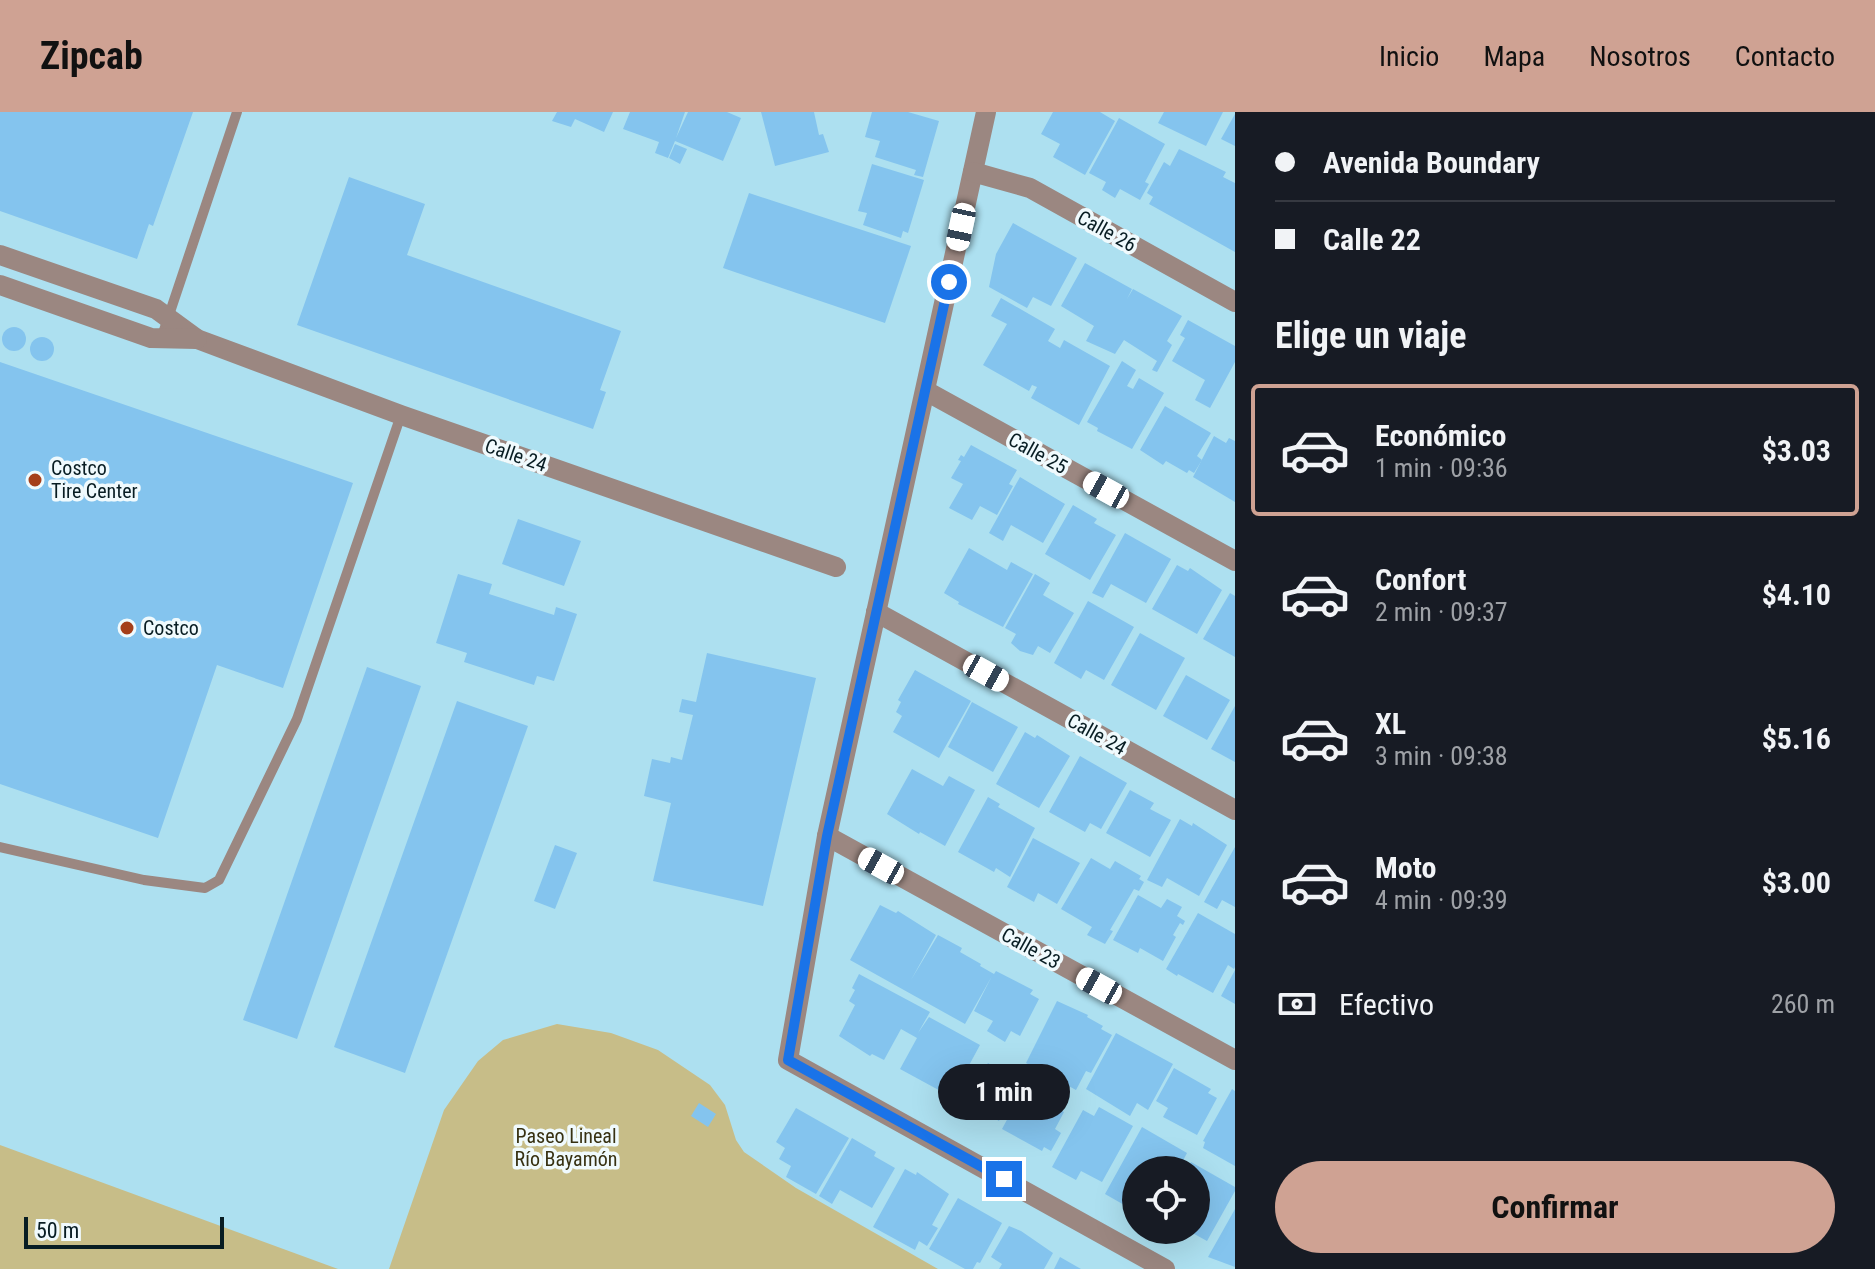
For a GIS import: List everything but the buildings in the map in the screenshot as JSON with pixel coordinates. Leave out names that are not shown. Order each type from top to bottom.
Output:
[{"type":"street","points":[[986,112],[827,836],[788,1060],[1165,1269]]},
{"type":"street","name":"Calle 26","points":[[973,172],[1030,188],[1235,302]]},
{"type":"street","name":"Calle 24","points":[[0,255],[156,309],[197,339],[401,415],[836,567]]},
{"type":"street","name":"Calle 24","points":[[0,285],[151,338],[197,339]]},
{"type":"street","name":"Calle 25","points":[[926,391],[1235,561]]},
{"type":"street","name":"Calle 24","points":[[876,612],[1235,810]]},
{"type":"street","name":"Calle 23","points":[[827,836],[1235,1060]]},
{"type":"lane","points":[[161,339],[237,112]]},
{"type":"lane","points":[[0,847],[144,880],[205,888],[219,880],[297,719],[401,415]]},
{"type":"green space","name":"Paseo Lineal Río Bayamón","points":[[557,1024],[611,1033],[658,1050],[710,1085],[725,1105],[736,1140],[744,1152],[796,1188],[938,1269],[389,1269],[444,1110],[478,1061],[503,1040]]},
{"type":"green space","points":[[0,1145],[338,1269],[0,1269]]},
{"type":"place","name":"Costco Tire Center","points":[[35,480]]},
{"type":"place","name":"Costco","points":[[127,628]]},
{"type":"route","points":[[949,282],[827,836],[788,1060],[1004,1179]]}]
